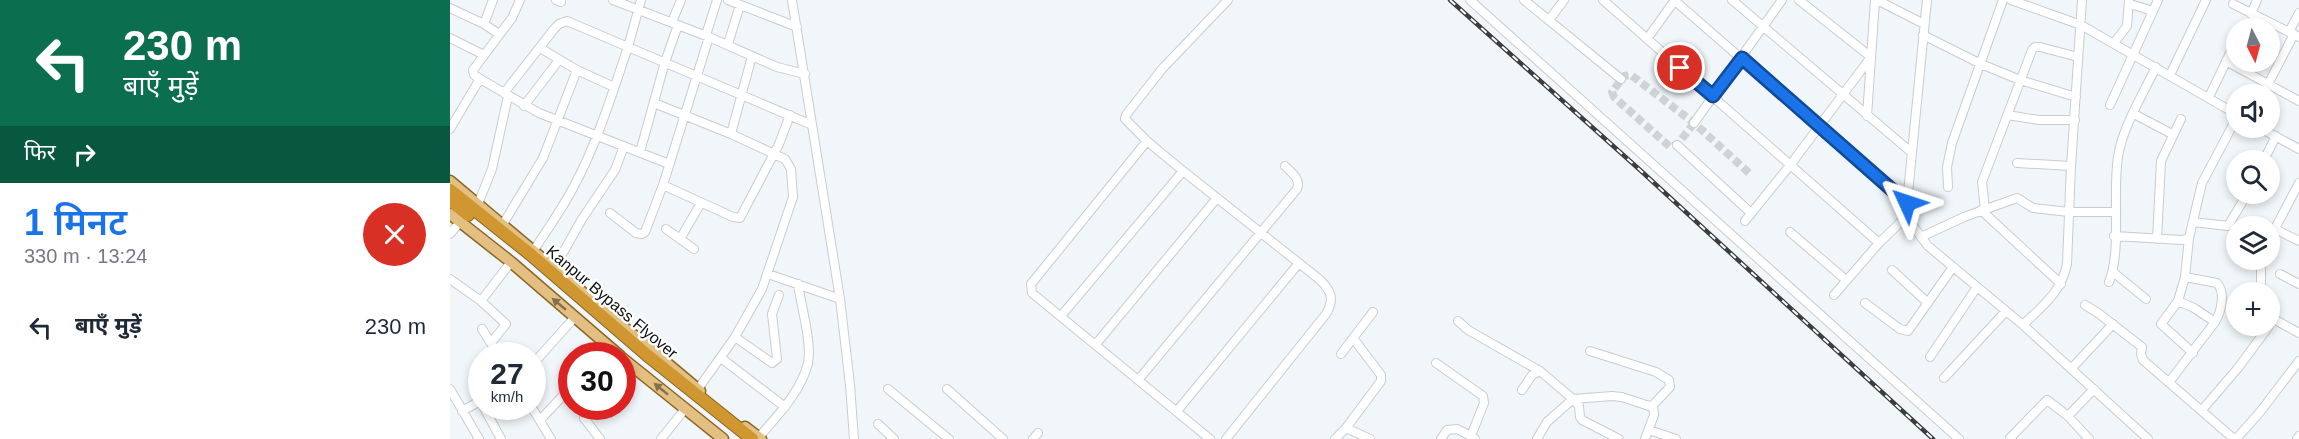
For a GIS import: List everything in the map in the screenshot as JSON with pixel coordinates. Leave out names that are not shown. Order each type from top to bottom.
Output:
[{"type":"highway","name":"Kanpur Bypass Flyover","points":[[450,190],[530,254],[647,355],[757,438]]},
{"type":"highway","name":"Kanpur Bypass Flyover","points":[[450,200],[740,439]]},
{"type":"main road","points":[[450,181],[757,438]]},
{"type":"main road","points":[[450,214],[511,262],[604,342]]},
{"type":"main road","points":[[636,369],[723,439]]},
{"type":"street","points":[[456,0],[451,9],[484,24],[499,34]]},
{"type":"street","points":[[484,24],[493,0]]},
{"type":"street","points":[[520,0],[515,14],[483,55],[473,72],[524,106],[669,164]]},
{"type":"street","points":[[613,0],[728,44],[784,69],[805,74]]},
{"type":"street","points":[[534,250],[573,189],[597,135],[628,47],[641,0]]},
{"type":"street","points":[[640,152],[681,0]]},
{"type":"street","points":[[610,213],[636,233],[642,234],[663,185],[717,0]]},
{"type":"street","points":[[728,0],[797,27]]},
{"type":"street","points":[[792,0],[840,299],[854,439]]},
{"type":"street","points":[[1226,439],[1330,308],[1331,294],[1328,287],[1183,171],[1126,122],[1126,115],[1168,62],[1228,0]]},
{"type":"street","points":[[1470,0],[1959,439]]},
{"type":"street","points":[[1524,0],[1621,79]]},
{"type":"street","points":[[1549,20],[1564,0]]},
{"type":"street","points":[[1603,0],[1879,243]]},
{"type":"street","points":[[1647,39],[1675,0],[1907,203]]},
{"type":"street","points":[[1732,0],[1911,152]]},
{"type":"street","points":[[1694,123],[1782,0]]},
{"type":"street","points":[[1799,0],[1871,57]]},
{"type":"street","points":[[1867,116],[1876,0],[1924,24]]},
{"type":"street","points":[[1927,0],[1907,203],[1908,215],[1913,226],[1928,246],[2023,325],[2148,439]]},
{"type":"street","points":[[1948,187],[1947,167],[1952,143],[2003,0]]},
{"type":"street","points":[[2011,0],[2081,25],[2226,108]]},
{"type":"street","points":[[2023,325],[2058,291],[2067,264],[2082,0]]},
{"type":"street","points":[[2110,105],[2158,0]]},
{"type":"street","points":[[2169,75],[2206,0]]},
{"type":"street","points":[[2251,14],[2258,0]]},
{"type":"street","points":[[2114,43],[2127,26],[2129,2],[2152,11]]},
{"type":"street","points":[[2233,4],[2294,35]]},
{"type":"street","points":[[728,44],[740,5]]},
{"type":"street","points":[[2269,83],[2294,35],[2299,13]]},
{"type":"street","points":[[478,204],[492,169],[506,94],[559,24],[567,21],[812,125]]},
{"type":"street","points":[[1923,35],[1981,64],[2020,80],[2076,97]]},
{"type":"street","points":[[450,38],[483,55]]},
{"type":"street","points":[[2061,284],[1983,210],[1982,182],[2032,50],[2035,47],[2078,57]]},
{"type":"street","points":[[540,48],[577,70],[614,87]]},
{"type":"street","points":[[731,134],[752,56]]},
{"type":"street","points":[[1745,221],[1791,165],[1871,57]]},
{"type":"street","points":[[524,106],[559,60]]},
{"type":"street","points":[[2209,97],[2226,61]]},
{"type":"street","points":[[2109,282],[2113,272],[2119,148],[2156,67]]},
{"type":"street","points":[[503,224],[543,158],[577,70]]},
{"type":"street","points":[[2248,72],[2299,101]]},
{"type":"street","points":[[450,129],[478,82],[482,80]]},
{"type":"street","points":[[654,103],[731,134],[789,163],[794,191],[768,274],[754,306],[722,358],[698,389]]},
{"type":"street","points":[[2134,114],[2172,134]]},
{"type":"street","points":[[663,185],[733,217],[740,218],[774,154],[790,115]]},
{"type":"street","points":[[2007,115],[2039,120],[2075,120]]},
{"type":"street","points":[[2157,239],[2161,161],[2181,119]]},
{"type":"street","points":[[2193,352],[2162,324],[2178,301],[2185,277],[2189,238],[2202,183],[2226,137]]},
{"type":"street","points":[[2280,138],[2299,149]]},
{"type":"street","points":[[1147,141],[1031,284],[1032,292],[1210,439]]},
{"type":"street","points":[[1677,145],[1751,213]]},
{"type":"street","points":[[555,267],[582,219],[615,170],[624,146]]},
{"type":"street","points":[[2017,163],[2071,166]]},
{"type":"street","points":[[1139,379],[1298,186],[1297,178],[1285,166]]},
{"type":"street","points":[[1061,316],[1183,171]]},
{"type":"street","points":[[2280,219],[2299,183]]},
{"type":"street","points":[[1096,344],[1217,198]]},
{"type":"street","points":[[1921,237],[1943,226],[2017,198],[2033,208],[2069,212],[2115,213]]},
{"type":"street","points":[[680,239],[701,203]]},
{"type":"street","points":[[2193,222],[2228,226],[2241,204]]},
{"type":"street","points":[[1834,294],[1879,243],[1908,215]]},
{"type":"street","points":[[450,234],[460,222]]},
{"type":"street","points":[[666,230],[694,249]]},
{"type":"street","points":[[1790,232],[1846,280]]},
{"type":"street","points":[[2280,232],[2299,241]]},
{"type":"street","points":[[2114,236],[2182,240],[2189,238]]},
{"type":"street","points":[[481,301],[511,262]]},
{"type":"street","points":[[1177,411],[1299,263]]},
{"type":"street","points":[[1865,303],[1905,331],[1911,329],[1953,267]]},
{"type":"street","points":[[1892,270],[1928,303]]},
{"type":"street","points":[[2113,272],[2146,299]]},
{"type":"street","points":[[768,274],[840,299]]},
{"type":"street","points":[[2280,274],[2299,284]]},
{"type":"street","points":[[2170,381],[2215,322],[2220,312],[2220,285],[2185,277]]},
{"type":"street","points":[[450,279],[481,301],[506,324],[492,342]]},
{"type":"street","points":[[757,438],[785,406],[808,362],[808,344],[798,284]]},
{"type":"street","points":[[1930,357],[1977,287]]},
{"type":"street","points":[[735,337],[772,363],[777,359],[771,314],[779,295]]},
{"type":"street","points":[[2178,301],[2215,322]]},
{"type":"street","points":[[2085,305],[2142,347],[2143,360],[2235,439],[2260,412],[2299,361]]},
{"type":"street","points":[[1944,378],[2006,311]]},
{"type":"street","points":[[1341,354],[1373,312]]},
{"type":"street","points":[[546,349],[575,317]]},
{"type":"street","points":[[1458,321],[1468,330],[1540,371],[1574,399],[1579,406],[1582,420],[1619,439]]},
{"type":"street","points":[[2071,369],[2113,324]]},
{"type":"street","points":[[2280,326],[2299,333]]},
{"type":"street","points":[[482,329],[490,342]]},
{"type":"street","points":[[2202,410],[2238,368],[2260,336]]},
{"type":"street","points":[[1335,439],[1381,381],[1380,375],[1353,338]]},
{"type":"street","points":[[1537,439],[1548,422],[1574,399],[1612,396],[1622,397],[1643,406],[1653,405],[1670,387],[1669,380],[1664,376],[1590,351]]},
{"type":"street","points":[[722,358],[785,406]]},
{"type":"street","points":[[1436,363],[1483,396],[1484,403],[1473,437],[1452,429],[1447,430],[1442,439]]},
{"type":"street","points":[[1522,390],[1532,375],[1540,371]]},
{"type":"street","points":[[450,389],[479,439]]},
{"type":"street","points":[[888,389],[949,439]]},
{"type":"street","points":[[947,389],[1003,439]]},
{"type":"street","points":[[2068,416],[2094,389]]},
{"type":"street","points":[[2012,439],[2010,438],[2048,400],[2068,416],[2089,439]]},
{"type":"street","points":[[546,414],[558,401]]},
{"type":"street","points":[[1645,439],[1654,415],[1653,405]]},
{"type":"street","points":[[462,411],[468,408]]},
{"type":"street","points":[[661,439],[685,409]]},
{"type":"street","points":[[490,420],[501,439]]},
{"type":"street","points":[[540,420],[551,439]]},
{"type":"street","points":[[586,420],[600,439]]},
{"type":"street","points":[[878,424],[894,439]]},
{"type":"street","points":[[1346,428],[1370,439]]},
{"type":"street","points":[[1648,430],[1676,439]]},
{"type":"tunnel","points":[[1694,123],[1677,145],[1670,147],[1614,97],[1612,92],[1624,76],[1631,75],[1694,123],[1749,173]]},
{"type":"railway","points":[[1450,0],[1640,170],[1933,439]]},
{"type":"route","points":[[1680,68],[1713,96],[1742,58],[1907,203]]}]
